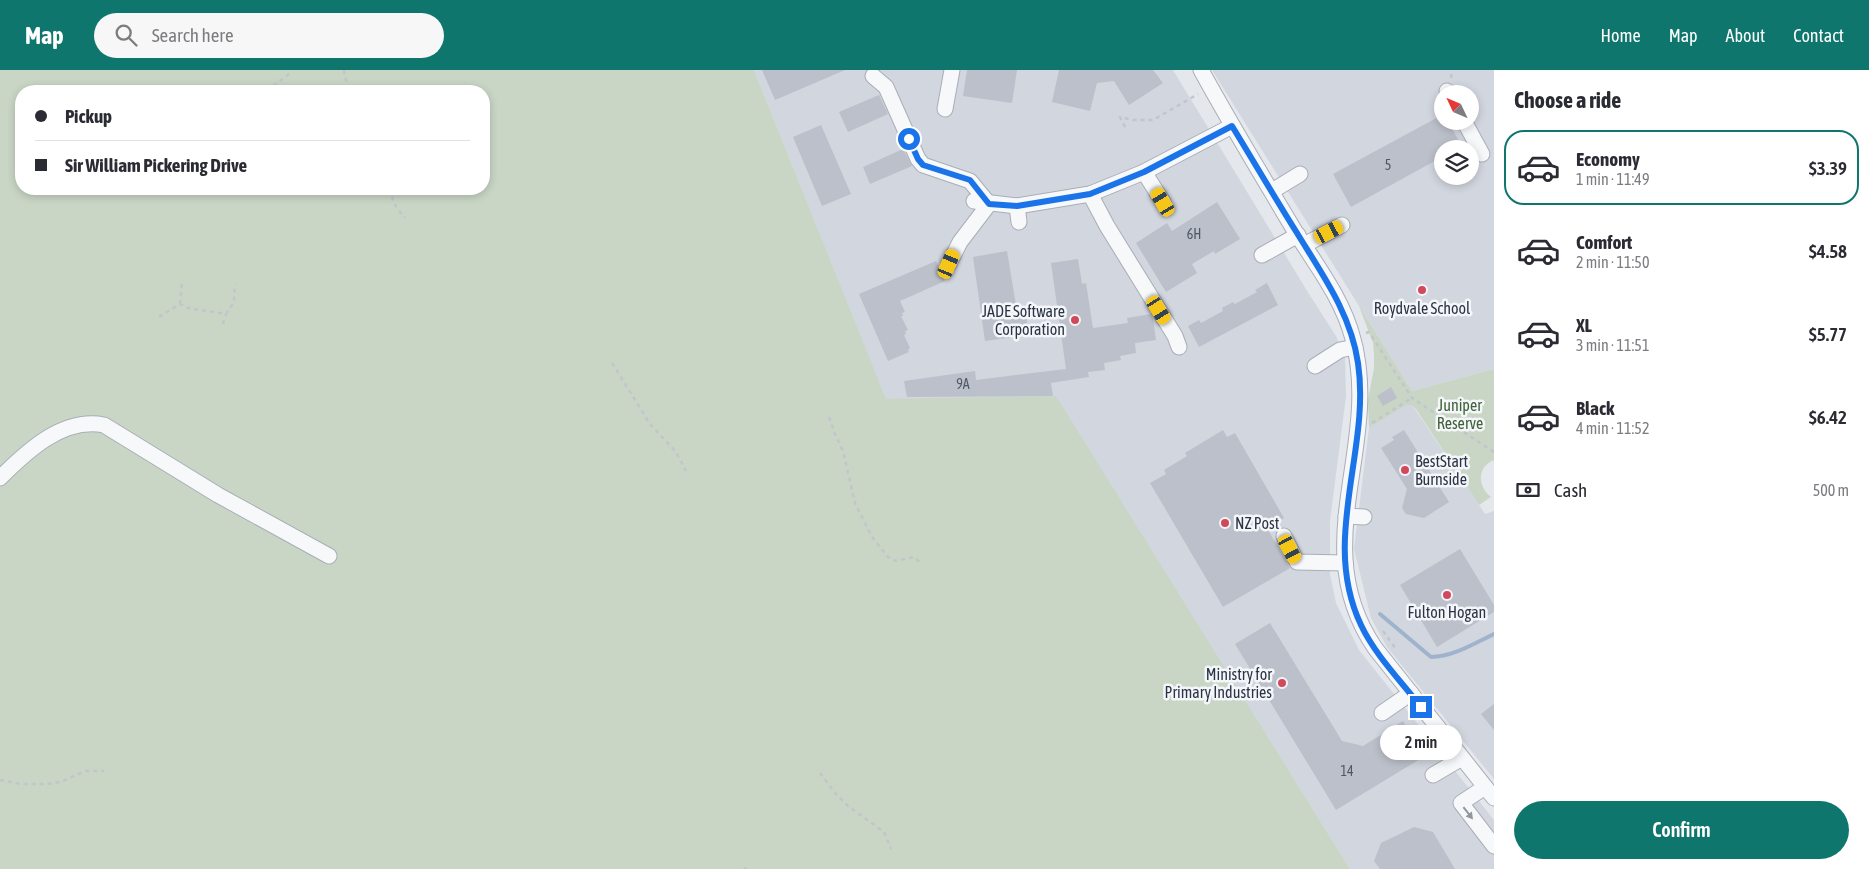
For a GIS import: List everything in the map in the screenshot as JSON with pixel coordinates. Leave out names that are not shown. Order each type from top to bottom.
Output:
[{"type":"street","points":[[945,109],[952,70]]},
{"type":"street","points":[[1201,70],[1232,126],[1346,317],[1354,342],[1358,364],[1360,416],[1346,516],[1345,563],[1352,603],[1365,634],[1490,793],[1461,803],[1494,846]]},
{"type":"street","points":[[873,76],[886,87],[900,128],[923,165],[970,180],[989,204]]},
{"type":"street","points":[[974,201],[1017,206],[1090,194],[1144,172],[1232,126]]},
{"type":"street","points":[[1469,130],[1482,154]]},
{"type":"street","points":[[1144,172],[1163,202]]},
{"type":"street","points":[[1272,191],[1300,174]]},
{"type":"street","points":[[1090,194],[1107,226],[1175,336],[1179,347]]},
{"type":"street","points":[[949,264],[960,242],[989,204]]},
{"type":"street","points":[[1017,206],[1019,222]]},
{"type":"street","points":[[1262,256],[1342,225]]},
{"type":"street","points":[[1315,366],[1354,342]]},
{"type":"street","points":[[0,478],[23,454],[47,438],[91,422],[104,425],[218,495],[328,556]]},
{"type":"street","points":[[1346,516],[1364,517]]},
{"type":"street","points":[[1284,536],[1297,562],[1345,563]]},
{"type":"street","points":[[1382,713],[1411,693]]},
{"type":"street","points":[[1434,775],[1462,758]]},
{"type":"path","points":[[344,70],[348,85]]},
{"type":"path","points":[[275,85],[290,73]]},
{"type":"path","points":[[1125,127],[1120,117],[1133,120],[1153,120],[1210,87]]},
{"type":"path","points":[[391,195],[396,207],[404,218]]},
{"type":"path","points":[[180,304],[182,282]]},
{"type":"path","points":[[223,324],[226,314],[234,302],[235,284]]},
{"type":"path","points":[[180,304],[188,308],[226,314]]},
{"type":"path","points":[[159,317],[180,304]]},
{"type":"path","points":[[1354,342],[1369,332],[1412,398],[1494,452]]},
{"type":"path","points":[[612,363],[650,424],[676,452],[686,471]]},
{"type":"path","points":[[1368,425],[1412,398]]},
{"type":"path","points":[[830,416],[835,434],[843,451],[855,503],[872,537],[888,557],[896,560],[914,557],[921,563]]},
{"type":"path","points":[[0,780],[21,784],[47,784],[60,782],[86,771],[104,771]]},
{"type":"path","points":[[820,773],[848,806],[884,832],[891,849]]},
{"type":"shaded area","points":[[754,70],[1173,70],[1336,336],[1345,358],[1346,396],[1330,521],[1330,574],[1336,603],[1359,650],[1494,820],[1494,869],[1350,869],[1056,397],[886,400]]},
{"type":"shaded area","points":[[1212,70],[1494,70],[1494,369],[1412,391]]},
{"type":"shaded area","points":[[1406,404],[1411,405],[1415,409],[1485,514],[1494,511],[1494,779],[1387,647],[1371,618],[1354,549],[1369,428]]},
{"type":"green space","points":[[0,70],[754,70],[886,399],[1056,396],[1350,869],[0,869]]},
{"type":"green space","name":"Juniper Reserve","points":[[1359,306],[1412,391],[1494,369],[1494,460],[1484,467],[1481,477],[1483,488],[1491,497],[1479,505],[1416,409],[1411,405],[1406,405],[1369,428],[1368,400],[1374,368],[1374,355],[1373,343]]},
{"type":"building","points":[[762,70],[845,70],[775,100]]},
{"type":"building","points":[[967,70],[1017,70],[1012,103],[963,96]]},
{"type":"building","points":[[1059,70],[1153,70],[1163,83],[1129,105],[1114,81],[1097,83],[1090,111],[1052,102]]},
{"type":"building","points":[[879,95],[888,114],[848,132],[839,112]]},
{"type":"building","points":[[1434,119],[1434,130],[1453,130],[1458,140],[1434,140],[1434,161],[1351,207],[1333,174]]},
{"type":"building","points":[[821,125],[851,194],[822,206],[793,137]]},
{"type":"building","points":[[903,149],[912,166],[870,184],[863,167]]},
{"type":"building","points":[[1217,202],[1240,239],[1215,254],[1214,251],[1192,264],[1197,273],[1166,292],[1136,243],[1167,223],[1172,231]]},
{"type":"building","points":[[1007,251],[1018,317],[1026,315],[1029,335],[985,341],[973,257]]},
{"type":"building","name":"JADE Software Corporation","points":[[1078,259],[1082,284],[1086,283],[1093,328],[1128,323],[1127,318],[1151,314],[1156,340],[1135,343],[1136,353],[1120,356],[1121,360],[1104,363],[1105,370],[1088,372],[1089,377],[1051,383],[1053,396],[907,397],[904,381],[975,371],[976,380],[1066,369],[1051,263]]},
{"type":"building","points":[[936,261],[945,281],[900,301],[905,312],[901,316],[908,330],[905,331],[906,334],[904,335],[910,348],[909,352],[888,361],[859,294]]},
{"type":"building","points":[[1267,283],[1278,305],[1199,347],[1188,326],[1199,320],[1201,323],[1223,311],[1222,308],[1233,302],[1235,304],[1257,292],[1255,290]]},
{"type":"building","points":[[1391,387],[1397,398],[1383,406],[1377,396]]},
{"type":"building","name":"NZ Post","points":[[1223,430],[1227,437],[1235,433],[1284,518],[1267,528],[1290,568],[1223,607],[1150,483],[1166,474],[1164,470],[1187,456],[1185,453]]},
{"type":"building","name":"BestStart Burnside","points":[[1404,430],[1449,502],[1424,518],[1406,514],[1402,508],[1407,489],[1381,448],[1394,440],[1392,437]]},
{"type":"building","name":"Fulton Hogan","points":[[1460,549],[1494,605],[1494,612],[1437,647],[1400,585]]},
{"type":"building","name":"Ministry for Primary Industries","points":[[1270,623],[1342,741],[1363,746],[1403,721],[1425,756],[1336,810],[1235,644]]},
{"type":"building","points":[[1494,704],[1494,730],[1481,714]]},
{"type":"building","points":[[1414,827],[1433,832],[1455,869],[1380,869],[1374,861],[1381,843]]},
{"type":"waterway","points":[[1380,614],[1431,657],[1456,652],[1494,634]]},
{"type":"place","name":"Roydvale School","points":[[1422,290]]},
{"type":"place","name":"JADE Software Corporation","points":[[1075,320]]},
{"type":"place","name":"BestStart Burnside","points":[[1405,470]]},
{"type":"place","name":"NZ Post","points":[[1225,523]]},
{"type":"place","name":"Fulton Hogan","points":[[1447,595]]},
{"type":"place","name":"Ministry for Primary Industries","points":[[1282,683]]},
{"type":"route","points":[[909,139],[918,159],[923,165],[970,180],[989,204],[1017,206],[1090,194],[1144,172],[1232,126],[1322,273],[1346,317],[1353,337],[1358,364],[1360,416],[1346,516],[1344,552],[1346,574],[1352,603],[1365,634],[1421,707]]}]
